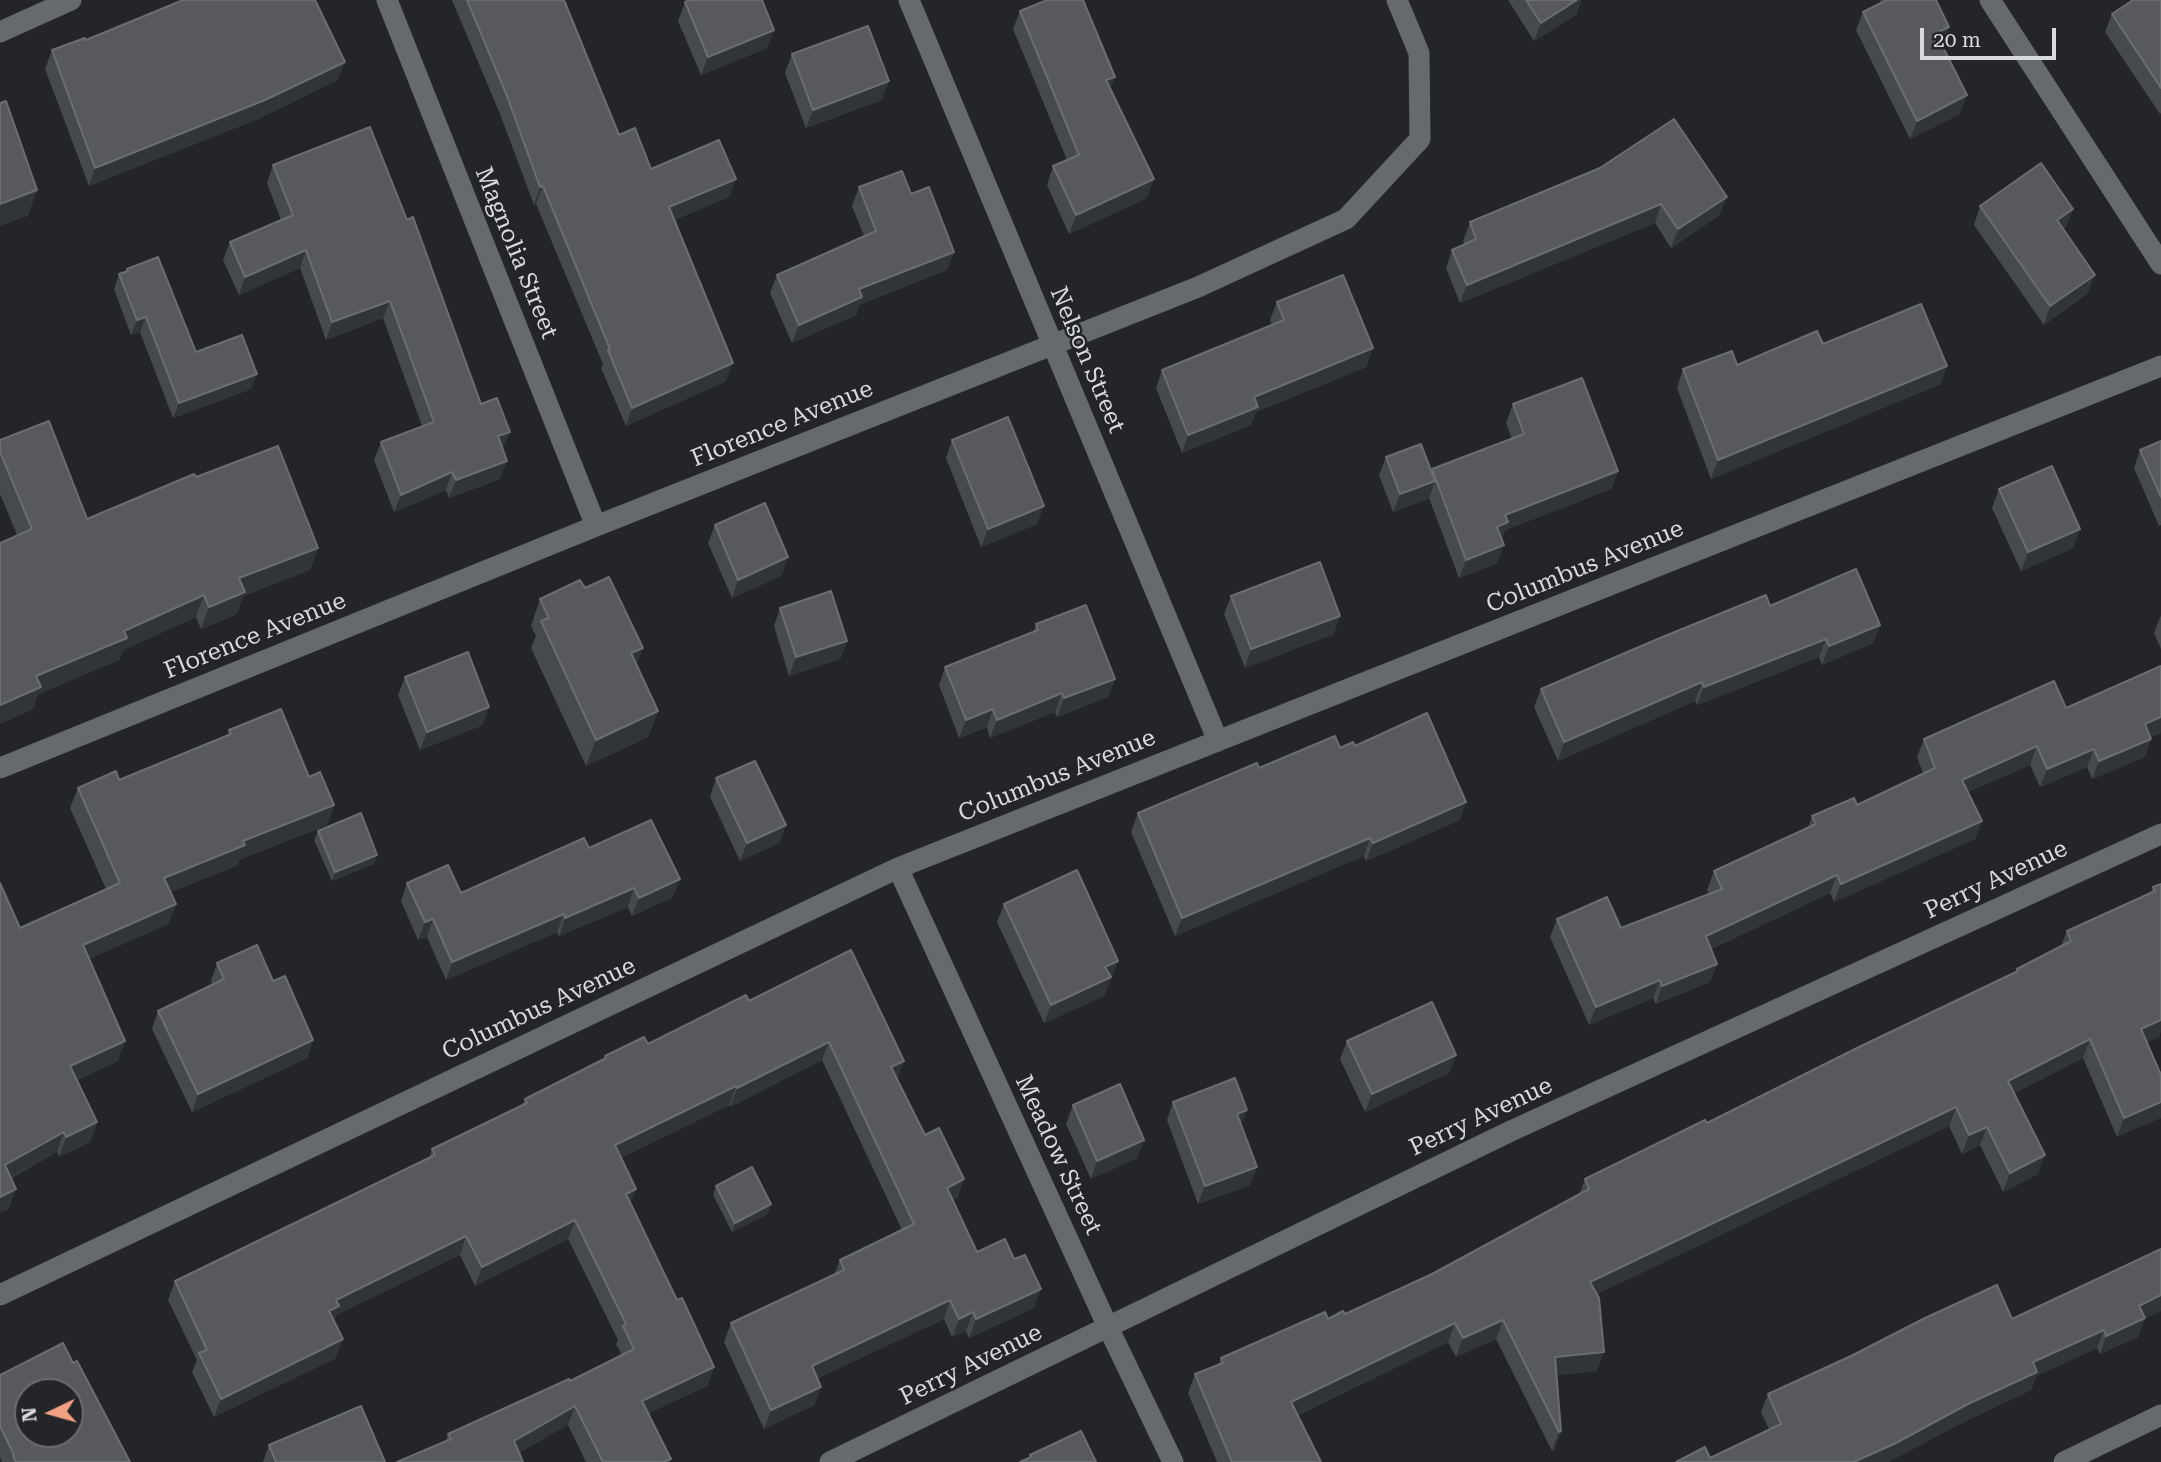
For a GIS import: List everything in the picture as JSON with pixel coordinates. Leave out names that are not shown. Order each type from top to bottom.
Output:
[{"type":"street","points":[[0,32],[71,0]]},
{"type":"street","name":"Magnolia Street","points":[[387,0],[596,526]]},
{"type":"street","name":"Nelson Street","points":[[909,0],[1218,741]]},
{"type":"street","name":"Florence Avenue","points":[[0,768],[596,526],[1198,287],[1346,219],[1420,139],[1419,53],[1397,0]]},
{"type":"street","points":[[1990,0],[2161,264]]},
{"type":"street","name":"Columbus Avenue","points":[[0,1296],[898,868],[2161,366]]},
{"type":"street","name":"Perry Avenue","points":[[830,1462],[1526,1124],[2161,834]]},
{"type":"street","name":"Meadow Street","points":[[898,868],[1108,1327],[1173,1462]]},
{"type":"street","points":[[2064,1462],[2161,1415]]},
{"type":"building","points":[[183,0],[315,0],[345,62],[265,100],[95,168],[52,50],[85,38],[86,40]]},
{"type":"building","points":[[467,0],[564,0],[619,135],[635,128],[651,169],[719,140],[736,179],[669,207],[733,363],[632,408],[543,186],[540,187],[507,96]]},
{"type":"building","points":[[762,0],[774,30],[708,57],[685,2]]},
{"type":"building","points":[[1047,0],[1083,0],[1115,77],[1106,80],[1154,179],[1076,215],[1053,166],[1079,155],[1020,11]]},
{"type":"building","points":[[1526,0],[1577,0],[1541,23]]},
{"type":"building","points":[[1887,0],[1936,0],[1949,27],[1936,33],[1967,95],[1917,121],[1863,12]]},
{"type":"building","points":[[2133,0],[2161,0],[2161,88],[2112,14]]},
{"type":"building","points":[[868,26],[889,81],[813,110],[792,54]]},
{"type":"building","points":[[6,101],[37,190],[0,204],[0,103]]},
{"type":"building","points":[[1674,119],[1727,197],[1678,229],[1661,204],[1467,285],[1452,250],[1476,239],[1470,222],[1600,168]]},
{"type":"building","points":[[370,127],[407,220],[413,217],[481,404],[497,398],[510,432],[498,436],[507,461],[456,480],[452,472],[401,495],[381,442],[434,422],[390,301],[332,322],[306,250],[245,277],[230,242],[293,215],[273,165]]},
{"type":"building","points":[[2041,163],[2073,209],[2057,220],[2095,275],[2050,306],[1980,206]]},
{"type":"building","points":[[902,171],[911,194],[929,187],[954,252],[859,289],[862,297],[799,325],[777,275],[876,231],[859,187]]},
{"type":"building","points":[[158,257],[196,352],[242,335],[257,374],[179,403],[146,317],[137,320],[119,274]]},
{"type":"building","points":[[1343,275],[1373,348],[1254,397],[1258,407],[1188,435],[1162,370],[1284,320],[1277,302]]},
{"type":"building","points":[[1921,304],[1947,366],[1718,460],[1683,369],[1732,351],[1737,365],[1817,331],[1823,344]]},
{"type":"building","points":[[1582,378],[1618,471],[1505,515],[1508,522],[1497,527],[1504,545],[1466,560],[1432,469],[1524,434],[1513,404]]},
{"type":"building","points":[[1008,417],[1044,506],[988,529],[952,440]]},
{"type":"building","points":[[49,421],[87,519],[194,474],[196,477],[278,446],[318,548],[239,578],[245,592],[209,607],[204,595],[124,631],[127,638],[36,676],[41,687],[0,705],[0,543],[32,529],[0,452],[0,440]]},
{"type":"building","points":[[2161,441],[2161,497],[2140,450]]},
{"type":"building","points":[[1421,444],[1435,481],[1400,494],[1386,457]]},
{"type":"building","points":[[2052,466],[2080,529],[2028,552],[1999,489]]},
{"type":"building","points":[[765,503],[788,557],[738,580],[715,525]]},
{"type":"building","points":[[1320,562],[1340,616],[1251,649],[1231,596]]},
{"type":"building","points":[[1856,569],[1880,625],[1829,646],[1826,639],[1704,687],[1702,682],[1564,742],[1541,689],[1766,595],[1770,606]]},
{"type":"building","points":[[609,577],[643,648],[631,653],[658,711],[596,740],[541,621],[549,618],[540,599],[580,580],[585,588]]},
{"type":"building","points":[[831,591],[847,641],[796,657],[780,608]]},
{"type":"building","points":[[1086,605],[1115,679],[1064,698],[1062,693],[997,720],[993,709],[966,720],[945,667],[1038,630],[1036,624]]},
{"type":"building","points":[[468,652],[489,707],[427,732],[405,677]]},
{"type":"building","points":[[2161,666],[2161,717],[2145,724],[2151,739],[2099,761],[2094,749],[2047,769],[2037,746],[1962,780],[1982,821],[1841,884],[1837,875],[1706,936],[1717,964],[1662,986],[1660,980],[1596,1007],[1557,919],[1607,897],[1621,928],[1722,889],[1714,871],[1816,824],[1812,816],[1854,798],[1857,805],[1935,768],[1924,739],[2054,681],[2066,708]]},
{"type":"building","points":[[281,709],[309,777],[320,772],[334,805],[243,841],[245,845],[164,878],[176,904],[83,945],[125,1041],[70,1066],[97,1122],[66,1137],[64,1132],[5,1165],[16,1189],[0,1197],[0,883],[20,928],[120,883],[78,788],[116,771],[119,780],[231,734],[229,730]]},
{"type":"building","points":[[1427,713],[1466,802],[1373,843],[1370,838],[1182,918],[1138,813],[1257,763],[1259,768],[1335,736],[1340,748],[1353,742],[1355,746]]},
{"type":"building","points":[[755,761],[786,825],[747,843],[716,778]]},
{"type":"building","points":[[361,813],[377,855],[335,872],[318,831]]},
{"type":"building","points":[[651,820],[680,879],[639,898],[634,888],[565,918],[564,914],[452,962],[433,919],[425,922],[407,883],[448,865],[461,893],[584,838],[589,848]]},
{"type":"building","points":[[1077,870],[1118,961],[1105,967],[1111,977],[1051,1005],[1004,904]]},
{"type":"building","points":[[2161,884],[2161,1020],[2141,1029],[2161,1075],[2161,1102],[2124,1118],[2090,1039],[2008,1081],[2045,1155],[2010,1173],[1987,1127],[1969,1135],[1956,1107],[1590,1282],[1599,1298],[1604,1352],[1555,1357],[1559,1432],[1503,1320],[1463,1338],[1455,1323],[1291,1402],[1321,1462],[1232,1462],[1195,1374],[1223,1363],[1221,1358],[1325,1312],[1328,1319],[1343,1311],[1345,1314],[1432,1274],[1589,1189],[1585,1179],[1705,1120],[1707,1123],[2018,971],[2017,969],[2071,941],[2067,931],[2155,891],[2153,887]]},
{"type":"building","points":[[257,945],[273,981],[285,976],[313,1040],[198,1094],[158,1011],[224,979],[217,963]]},
{"type":"building","points":[[851,950],[904,1061],[891,1067],[925,1135],[939,1128],[964,1179],[947,1188],[977,1252],[1005,1239],[1014,1259],[1025,1255],[1041,1289],[976,1319],[973,1312],[959,1319],[950,1300],[812,1366],[821,1387],[771,1410],[731,1323],[844,1270],[840,1260],[914,1224],[829,1042],[615,1145],[636,1189],[626,1194],[677,1300],[682,1298],[714,1367],[642,1401],[671,1459],[663,1462],[603,1462],[575,1406],[514,1441],[523,1462],[397,1462],[451,1439],[448,1434],[569,1379],[570,1381],[634,1349],[623,1326],[626,1324],[575,1220],[482,1267],[466,1236],[336,1300],[339,1306],[329,1311],[343,1339],[221,1399],[199,1353],[207,1350],[175,1281],[435,1155],[432,1149],[527,1103],[525,1099],[606,1058],[605,1056],[644,1037],[648,1044],[746,995],[749,1001]]},
{"type":"building","points":[[1432,1002],[1456,1055],[1372,1094],[1347,1041]]},
{"type":"building","points":[[1235,1078],[1247,1110],[1237,1114],[1257,1167],[1205,1186],[1173,1102]]},
{"type":"building","points":[[1120,1084],[1144,1140],[1097,1161],[1073,1105]]},
{"type":"building","points":[[752,1167],[771,1204],[735,1223],[716,1186]]},
{"type":"building","points":[[2161,1249],[2161,1295],[2139,1306],[2145,1318],[2106,1336],[2104,1330],[2033,1362],[2037,1372],[1854,1462],[1676,1462],[1705,1447],[1710,1458],[1781,1424],[1768,1394],[1997,1285],[2012,1319]]},
{"type":"building","points":[[63,1343],[73,1363],[77,1361],[130,1462],[16,1462],[0,1426],[0,1375]]},
{"type":"building","points":[[361,1406],[385,1462],[276,1462],[269,1445]]},
{"type":"building","points":[[1081,1431],[1096,1462],[1020,1462],[1031,1457],[1030,1455]]}]
